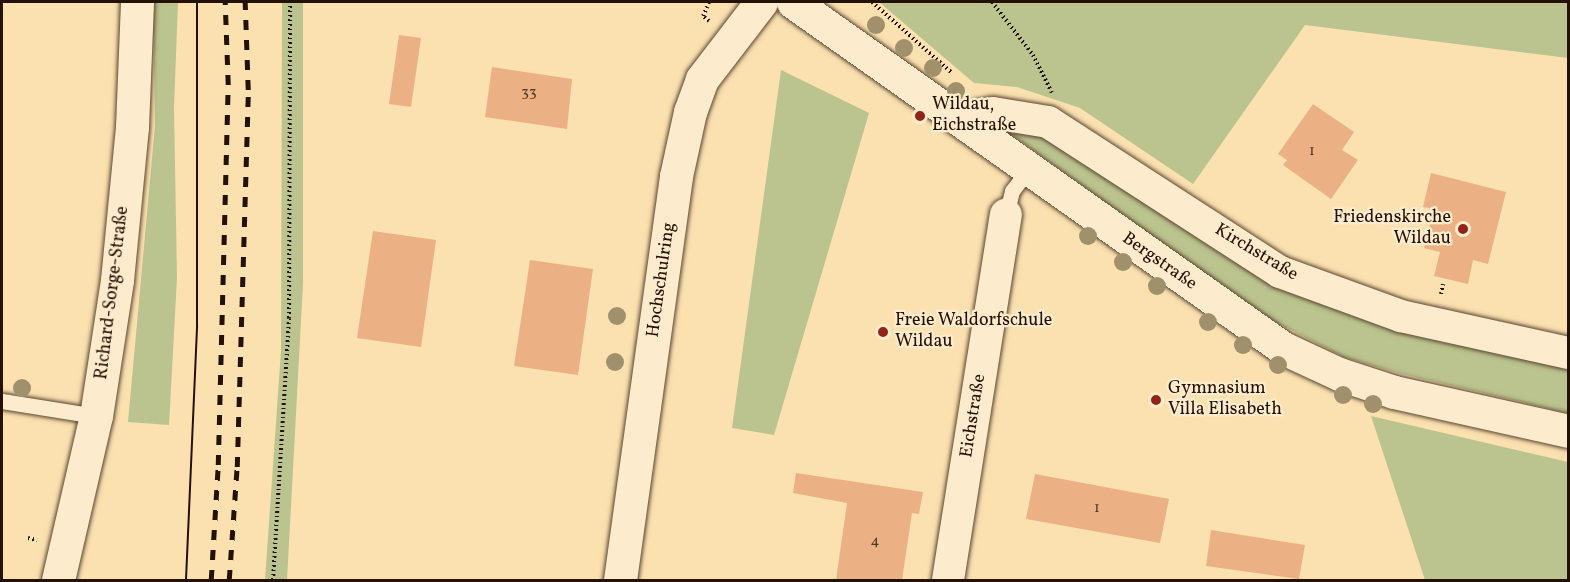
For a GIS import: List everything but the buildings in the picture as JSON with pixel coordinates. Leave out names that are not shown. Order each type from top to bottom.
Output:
[{"type":"street","name":"Richard-Sorge-Straße","points":[[58,580],[96,416],[118,268],[132,127],[137,2]]},
{"type":"street","name":"Hochschulring","points":[[620,580],[676,176],[690,112],[702,79],[761,2]]},
{"type":"street","name":"Bergstraße","points":[[793,2],[1283,348],[1339,374],[1394,392],[1569,430]]},
{"type":"street","name":"Kirchstraße","points":[[969,127],[979,116],[993,112],[1048,122],[1280,272],[1401,316],[1569,353]]},
{"type":"street","name":"Eichstraße","points":[[948,580],[1006,215]]},
{"type":"lane","points":[[1006,215],[1012,191],[1028,170]]},
{"type":"lane","points":[[2,401],[96,416]]},
{"type":"path","points":[[273,580],[289,318],[290,2]]},
{"type":"path","points":[[992,2],[1033,55],[1054,96]]},
{"type":"green space","points":[[153,2],[178,2],[174,107],[177,278],[169,425],[128,422],[155,126]]},
{"type":"green space","points":[[282,2],[303,2],[303,284],[287,580],[265,580],[281,351]]},
{"type":"green space","points":[[879,2],[1568,2],[1568,58],[1305,25],[1193,184],[1080,108],[1017,87],[974,83]]},
{"type":"green space","points":[[781,70],[869,113],[774,435],[732,428]]},
{"type":"green space","points":[[1003,128],[1046,128],[1386,326],[1431,339],[1568,363],[1568,413],[1398,373],[1344,357],[1254,311]]},
{"type":"green space","points":[[1371,416],[1568,462],[1568,580],[1425,580]]},
{"type":"tram line","points":[[186,580],[197,326],[197,2]]},
{"type":"railway","points":[[211,580],[218,465],[228,85],[225,2]]},
{"type":"railway","points":[[229,580],[237,467],[248,90],[245,2]]},
{"type":"place","name":"Wildau, Eichstraße","points":[[920,116]]},
{"type":"place","name":"Friedenskirche Wildau","points":[[1463,229]]},
{"type":"place","name":"Freie Waldorfschule Wildau","points":[[883,332]]},
{"type":"place","name":"Gymnasium Villa Elisabeth","points":[[1156,400]]}]
